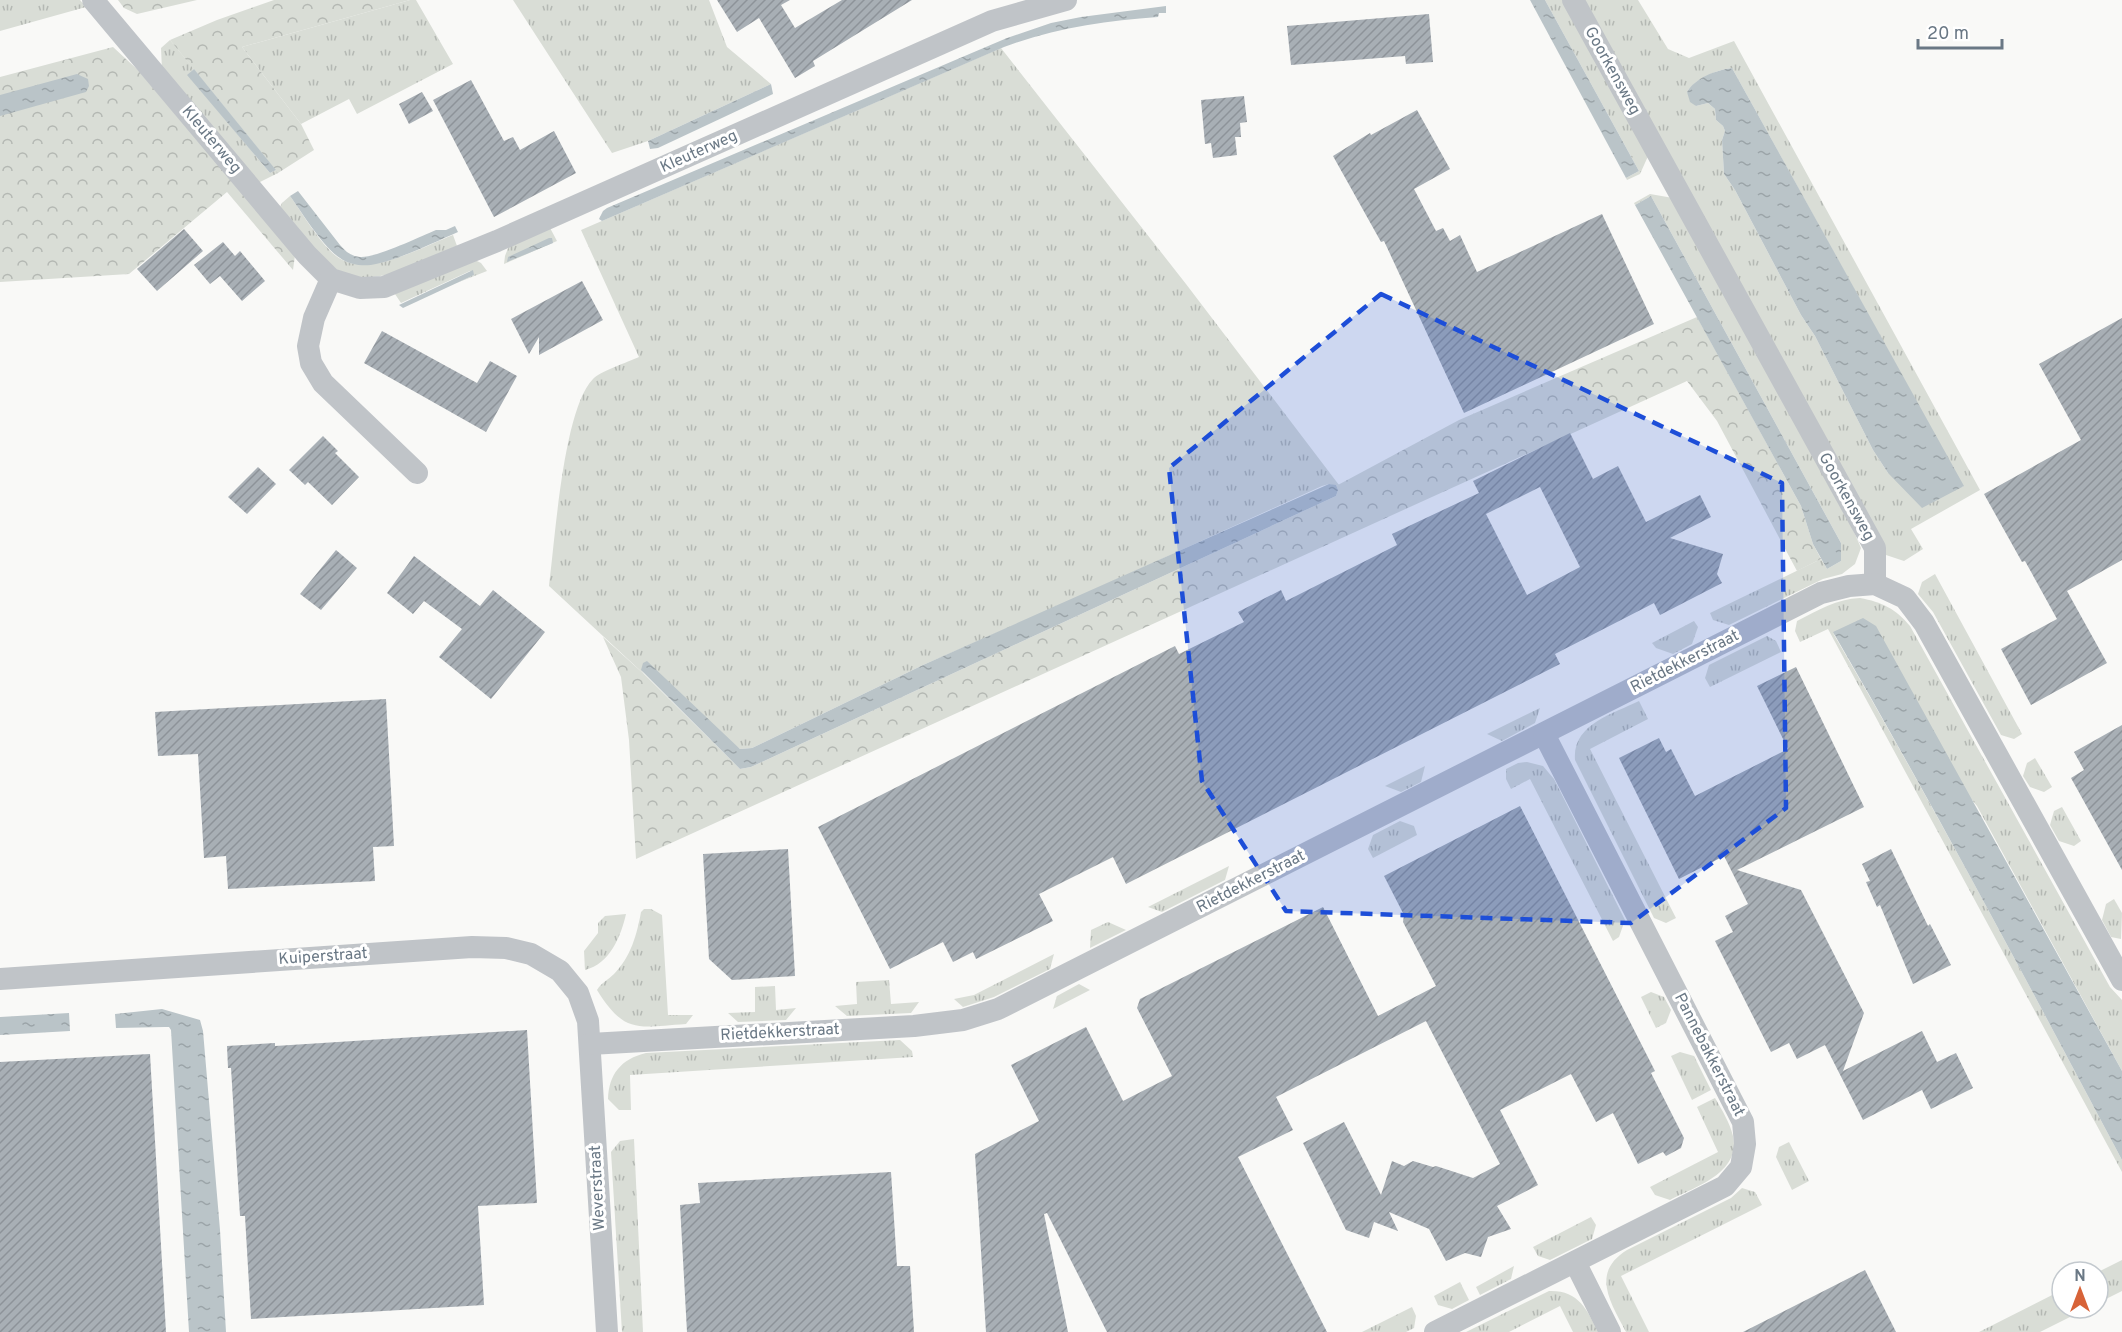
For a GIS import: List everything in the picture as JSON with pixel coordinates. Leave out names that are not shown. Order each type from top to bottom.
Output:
[{"type":"street","name":"Kleuterweg","points":[[93,0],[300,246],[331,279],[360,288],[384,287],[508,236],[992,21],[1066,0]]},
{"type":"street","name":"Goorkensweg","points":[[1573,0],[1875,548],[1875,584]]},
{"type":"street","points":[[331,279],[314,318],[308,346],[311,363],[322,383],[417,473]]},
{"type":"street","points":[[1875,584],[1905,598],[1924,623],[2122,980]]},
{"type":"street","name":"Rietdekkerstraat","points":[[590,1044],[914,1026],[963,1020],[999,1009],[1821,593],[1849,586],[1875,584]]},
{"type":"street","name":"Pannebakkerstraat","points":[[1436,1332],[1725,1186],[1741,1167],[1745,1144],[1743,1122],[1544,734]]},
{"type":"street","name":"Kuiperstraat","points":[[0,979],[472,947],[506,948],[531,954],[560,971],[578,993],[588,1021],[590,1044]]},
{"type":"street","name":"Weverstraat","points":[[590,1044],[607,1332]]},
{"type":"street","points":[[1575,1262],[1610,1332]]},
{"type":"highlighted area","points":[[1381,294],[1782,483],[1786,808],[1631,923],[1286,911],[1202,781],[1169,468]]},
{"type":"green space","points":[[0,0],[80,0],[86,7],[0,31]]},
{"type":"green space","points":[[118,0],[197,0],[137,14],[124,8]]},
{"type":"green space","points":[[274,0],[410,0],[242,47],[301,124],[314,150],[278,173],[170,40]]},
{"type":"green space","points":[[416,0],[453,64],[357,114],[349,99],[301,124],[242,47]]},
{"type":"green space","points":[[513,0],[709,0],[727,47],[771,84],[648,141],[612,153]]},
{"type":"green space","points":[[1545,0],[1564,0],[1649,154],[1640,174],[1627,180],[1626,178],[1639,171]]},
{"type":"green space","points":[[1582,0],[1638,0],[1668,49],[1689,58],[1734,41],[1980,490],[1911,529],[1923,549],[1904,561],[1886,555]],"holes":[[[1732,68],[1963,486],[1888,473],[1873,450],[1815,336],[1801,315],[1735,190],[1724,174],[1722,140],[1725,131],[1723,126],[1716,120],[1715,109],[1708,103],[1696,106],[1687,92],[1701,79]]]},
{"type":"green space","points":[[170,40],[194,69],[188,75],[270,173],[276,170],[278,173],[258,183],[162,70],[161,48]]},
{"type":"green space","points":[[113,47],[139,71],[295,255],[293,270],[227,192],[129,274],[0,282],[0,77]]},
{"type":"green space","points":[[1001,48],[1186,284],[1339,485],[1322,486],[923,665],[752,748],[740,749],[641,670],[645,675],[549,586],[567,446],[583,395],[596,376],[639,357],[581,230]]},
{"type":"green space","points":[[1650,194],[1673,198],[1851,525],[1861,548],[1855,564],[1842,574],[1823,579],[1729,625],[1713,620],[1710,613],[1821,559],[1827,569],[1841,561],[1841,543],[1651,196],[1635,205],[1634,203]]},
{"type":"green space","points":[[290,196],[326,246],[339,258],[351,263],[365,264],[396,258],[453,235],[457,246],[390,274],[356,277],[339,272],[324,261],[279,209]]},
{"type":"green space","points":[[549,226],[557,241],[504,264],[510,243]]},
{"type":"green space","points":[[473,259],[481,263],[487,271],[454,284],[474,275],[470,271],[401,303],[395,294]]},
{"type":"green space","points":[[1697,317],[1801,506],[1813,544],[1821,559],[1797,571],[1717,421],[1687,381],[636,859],[629,740],[621,677],[603,637],[740,769],[751,767],[1336,496],[1338,490],[1336,486],[1459,420]]},
{"type":"green space","points":[[1935,574],[2022,734],[2014,739],[2001,735],[1933,612],[1918,594],[1922,582]]},
{"type":"green space","points":[[1860,598],[1888,607],[1910,626],[2110,987],[2122,1000],[2122,1071],[1977,806],[1833,633],[1944,829],[2051,1027],[2122,1160],[2122,1172],[1828,629],[1800,642],[1795,631],[1797,621],[1835,603]]},
{"type":"green space","points":[[1694,621],[1698,627],[1692,644],[1673,654],[1656,648],[1652,643]]},
{"type":"green space","points":[[1767,636],[1776,641],[1781,652],[1710,687],[1705,678],[1709,665]]},
{"type":"green space","points":[[1639,701],[1648,719],[1590,749],[1676,918],[1666,923],[1654,918],[1575,760],[1580,737],[1587,729],[1607,716]]},
{"type":"green space","points":[[1540,708],[1535,723],[1502,741],[1487,734]]},
{"type":"green space","points":[[2035,758],[2052,787],[2044,792],[2030,787],[2023,776],[2027,763]]},
{"type":"green space","points":[[1527,762],[1543,766],[1554,779],[1625,920],[1619,937],[1613,941],[1530,779],[1511,789],[1506,779],[1506,769],[1518,763]]},
{"type":"green space","points":[[1425,766],[1421,782],[1401,792],[1385,786]]},
{"type":"green space","points":[[2062,807],[2081,841],[2074,846],[2059,841],[2050,825],[2054,811]]},
{"type":"green space","points":[[1400,821],[1414,826],[1417,835],[1373,858],[1368,849],[1373,835]]},
{"type":"green space","points":[[1229,866],[1225,880],[1162,912],[1148,907]]},
{"type":"green space","points":[[2114,899],[2122,913],[2121,939],[2111,937],[2102,920],[2106,904]]},
{"type":"green space","points":[[644,909],[651,909],[662,915],[668,1015],[693,1015],[686,1024],[634,1025],[616,1015],[597,990],[625,960]]},
{"type":"green space","points":[[626,914],[621,931],[608,955],[594,967],[585,970],[584,951],[598,933],[598,923],[605,916]]},
{"type":"green space","points":[[1108,922],[1126,930],[1090,948],[1091,930]]},
{"type":"green space","points":[[1054,954],[1050,969],[994,997],[963,1007],[954,999],[974,995]]},
{"type":"green space","points":[[889,980],[891,1004],[919,1002],[911,1013],[847,1016],[835,1006],[857,1004],[856,982]]},
{"type":"green space","points":[[1079,984],[1090,990],[1053,1009],[1057,996]]},
{"type":"green space","points":[[775,986],[776,1010],[796,1008],[786,1020],[738,1022],[728,1013],[755,1012],[755,987]]},
{"type":"green space","points":[[1651,992],[1664,997],[1671,1010],[1666,1023],[1656,1028],[1641,997]]},
{"type":"green space","points":[[900,1040],[912,1051],[913,1057],[630,1075],[631,1110],[619,1110],[608,1099],[611,1082],[618,1069],[630,1059],[646,1053]]},
{"type":"green space","points":[[1680,1052],[1694,1056],[1711,1090],[1692,1100],[1671,1056]]},
{"type":"green space","points":[[1715,1098],[1728,1121],[1733,1136],[1734,1149],[1730,1160],[1714,1177],[1670,1200],[1655,1195],[1650,1187],[1718,1152],[1697,1107]]},
{"type":"green space","points":[[634,1139],[643,1332],[622,1332],[611,1152],[620,1141]]},
{"type":"green space","points":[[1789,1142],[1809,1181],[1792,1190],[1776,1157],[1779,1147]]},
{"type":"green space","points":[[1742,1188],[1755,1192],[1762,1205],[1621,1276],[1649,1332],[1626,1332],[1607,1289],[1606,1278],[1609,1268],[1616,1259],[1627,1250],[1731,1198]]},
{"type":"green space","points":[[1591,1217],[1596,1225],[1592,1239],[1550,1260],[1538,1256],[1533,1247]]},
{"type":"green space","points":[[2122,1260],[2122,1291],[2110,1297],[2110,1266]]},
{"type":"green space","points":[[1514,1266],[1511,1279],[1480,1295],[1476,1287]]},
{"type":"green space","points":[[1460,1282],[1469,1300],[1452,1309],[1438,1305],[1434,1296]]},
{"type":"green space","points":[[1549,1291],[1567,1294],[1580,1302],[1598,1332],[1573,1332],[1560,1306],[1509,1332],[1466,1332]]},
{"type":"green space","points":[[2050,1296],[2050,1320],[2064,1320],[2040,1332],[1979,1332]]},
{"type":"green space","points":[[1412,1307],[1416,1316],[1414,1328],[1406,1332],[1362,1332]]},
{"type":"water","points":[[1530,0],[1545,0],[1639,171],[1626,178]]},
{"type":"water","points":[[1166,6],[1166,13],[1159,13],[1158,17],[1080,26],[1004,47],[602,221],[599,219],[607,208],[1007,38],[1051,23]]},
{"type":"water","points":[[1732,68],[1964,486],[1922,508],[1888,473],[1873,450],[1815,336],[1801,315],[1735,190],[1724,174],[1722,140],[1725,131],[1716,120],[1715,109],[1708,103],[1696,106],[1690,102],[1687,92],[1695,83],[1713,73]]},
{"type":"water","points":[[194,69],[276,170],[270,173],[187,75]]},
{"type":"water","points":[[77,74],[88,79],[89,86],[86,92],[0,116],[0,95]]},
{"type":"water","points":[[771,84],[773,94],[658,148],[650,149],[648,141]]},
{"type":"water","points":[[298,191],[342,247],[349,253],[360,257],[387,251],[436,230],[446,230],[455,226],[458,232],[385,262],[372,265],[352,264],[334,253],[313,230],[290,196]]},
{"type":"water","points":[[1651,196],[1841,543],[1841,561],[1827,569],[1813,544],[1801,506],[1635,205]]},
{"type":"water","points":[[552,238],[553,243],[507,262],[508,257]]},
{"type":"water","points":[[473,270],[474,275],[403,308],[399,305]]},
{"type":"water","points":[[1329,484],[1336,485],[1338,490],[1336,496],[751,767],[740,769],[641,670],[643,663],[647,661],[740,749],[752,748],[923,665]]},
{"type":"water","points":[[1863,618],[1876,626],[2122,1071],[2122,1160],[1944,829],[1833,632]]},
{"type":"water","points":[[162,1009],[200,1020],[203,1031],[226,1332],[189,1332],[171,1030],[169,1027],[116,1028],[115,1014]]},
{"type":"water","points":[[69,1013],[70,1031],[0,1035],[0,1017]]},
{"type":"building","points":[[717,0],[790,0],[781,5],[795,28],[842,0],[912,0],[813,61],[815,66],[795,78],[759,18],[737,32]]},
{"type":"building","points":[[1429,14],[1433,62],[1406,64],[1405,56],[1291,65],[1287,26]]},
{"type":"building","points":[[471,80],[504,141],[513,137],[520,150],[554,131],[576,173],[494,217],[433,100]]},
{"type":"building","points":[[422,92],[433,111],[409,124],[399,104]]},
{"type":"building","points":[[1244,96],[1247,122],[1240,123],[1241,137],[1235,137],[1237,155],[1213,158],[1211,143],[1205,144],[1201,100]]},
{"type":"building","points":[[1417,110],[1450,169],[1414,189],[1436,231],[1443,228],[1450,241],[1460,235],[1477,272],[1602,214],[1654,324],[1464,413],[1384,241],[1381,242],[1333,156],[1370,133],[1371,135]]},
{"type":"building","points":[[184,229],[203,251],[157,291],[137,269]]},
{"type":"building","points":[[223,242],[235,256],[240,251],[265,281],[242,301],[220,276],[210,284],[194,265]]},
{"type":"building","points":[[582,281],[603,320],[539,355],[539,337],[529,354],[511,319]]},
{"type":"building","points":[[2122,318],[2122,560],[2067,591],[2107,663],[2031,705],[2001,649],[2057,619],[1984,494],[2081,440],[2039,364]]},
{"type":"building","points":[[382,331],[477,383],[490,361],[517,376],[486,432],[364,363]]},
{"type":"building","points":[[1570,433],[1593,479],[1618,466],[1646,522],[1700,495],[1711,517],[1670,538],[1723,554],[1717,574],[1722,583],[1660,615],[1654,603],[1555,654],[1560,664],[1126,884],[1113,857],[1039,894],[1053,921],[976,959],[973,952],[953,962],[943,942],[890,969],[818,827],[1175,646],[1179,654],[1244,622],[1238,612],[1281,590],[1286,601],[1397,545],[1392,534],[1479,493],[1473,481]],"holes":[[[1540,487],[1580,567],[1527,595],[1486,514]]]},
{"type":"building","points":[[323,436],[338,451],[335,453],[359,477],[332,505],[308,482],[305,485],[289,470]]},
{"type":"building","points":[[258,467],[276,484],[247,514],[228,497]]},
{"type":"building","points":[[336,550],[357,568],[321,610],[300,594]]},
{"type":"building","points":[[414,556],[480,606],[493,590],[545,632],[491,699],[439,657],[462,629],[424,601],[413,614],[387,593]]},
{"type":"building","points":[[1796,667],[1864,807],[1737,870],[1801,890],[1864,1013],[1843,1071],[1922,1031],[1937,1062],[1956,1053],[1973,1088],[1931,1109],[1922,1090],[1863,1120],[1825,1045],[1797,1059],[1789,1043],[1771,1052],[1715,941],[1733,932],[1725,916],[1748,904],[1724,856],[1679,879],[1619,758],[1659,738],[1666,752],[1671,749],[1695,796],[1788,749],[1757,686]]},
{"type":"building","points":[[386,699],[394,846],[373,847],[375,881],[228,889],[226,856],[204,858],[198,754],[158,756],[155,712]]},
{"type":"building","points":[[2122,725],[2122,870],[2071,778],[2084,770],[2074,752]]},
{"type":"building","points":[[1520,806],[1655,1071],[1651,1073],[1684,1138],[1681,1148],[1666,1156],[1663,1152],[1638,1164],[1613,1113],[1596,1122],[1571,1074],[1500,1110],[1538,1185],[1497,1206],[1511,1229],[1488,1237],[1481,1257],[1465,1253],[1446,1261],[1429,1229],[1389,1212],[1398,1231],[1374,1222],[1369,1238],[1346,1230],[1303,1143],[1344,1122],[1381,1195],[1392,1161],[1404,1166],[1413,1161],[1473,1178],[1500,1164],[1426,1021],[1276,1097],[1293,1130],[1238,1157],[1327,1332],[1107,1332],[1047,1213],[1044,1214],[1068,1332],[986,1332],[975,1154],[1039,1121],[1011,1065],[1086,1027],[1123,1101],[1172,1076],[1137,1008],[1140,999],[1323,907],[1378,1016],[1436,986],[1403,922],[1404,915],[1384,876]]},
{"type":"building","points":[[788,849],[795,976],[732,980],[709,959],[703,854]]},
{"type":"building","points":[[1891,849],[1928,926],[1930,924],[1951,965],[1913,984],[1880,905],[1877,907],[1866,882],[1870,881],[1862,864]]},
{"type":"building","points":[[527,1030],[537,1203],[478,1206],[484,1305],[251,1319],[245,1216],[240,1216],[231,1068],[228,1068],[227,1046],[275,1043],[275,1046]]},
{"type":"building","points":[[150,1054],[166,1332],[0,1332],[0,1062]]},
{"type":"building","points":[[891,1172],[897,1266],[910,1266],[914,1332],[687,1332],[680,1205],[700,1203],[698,1183]]},
{"type":"building","points":[[1865,1270],[1896,1332],[1743,1332]]}]
